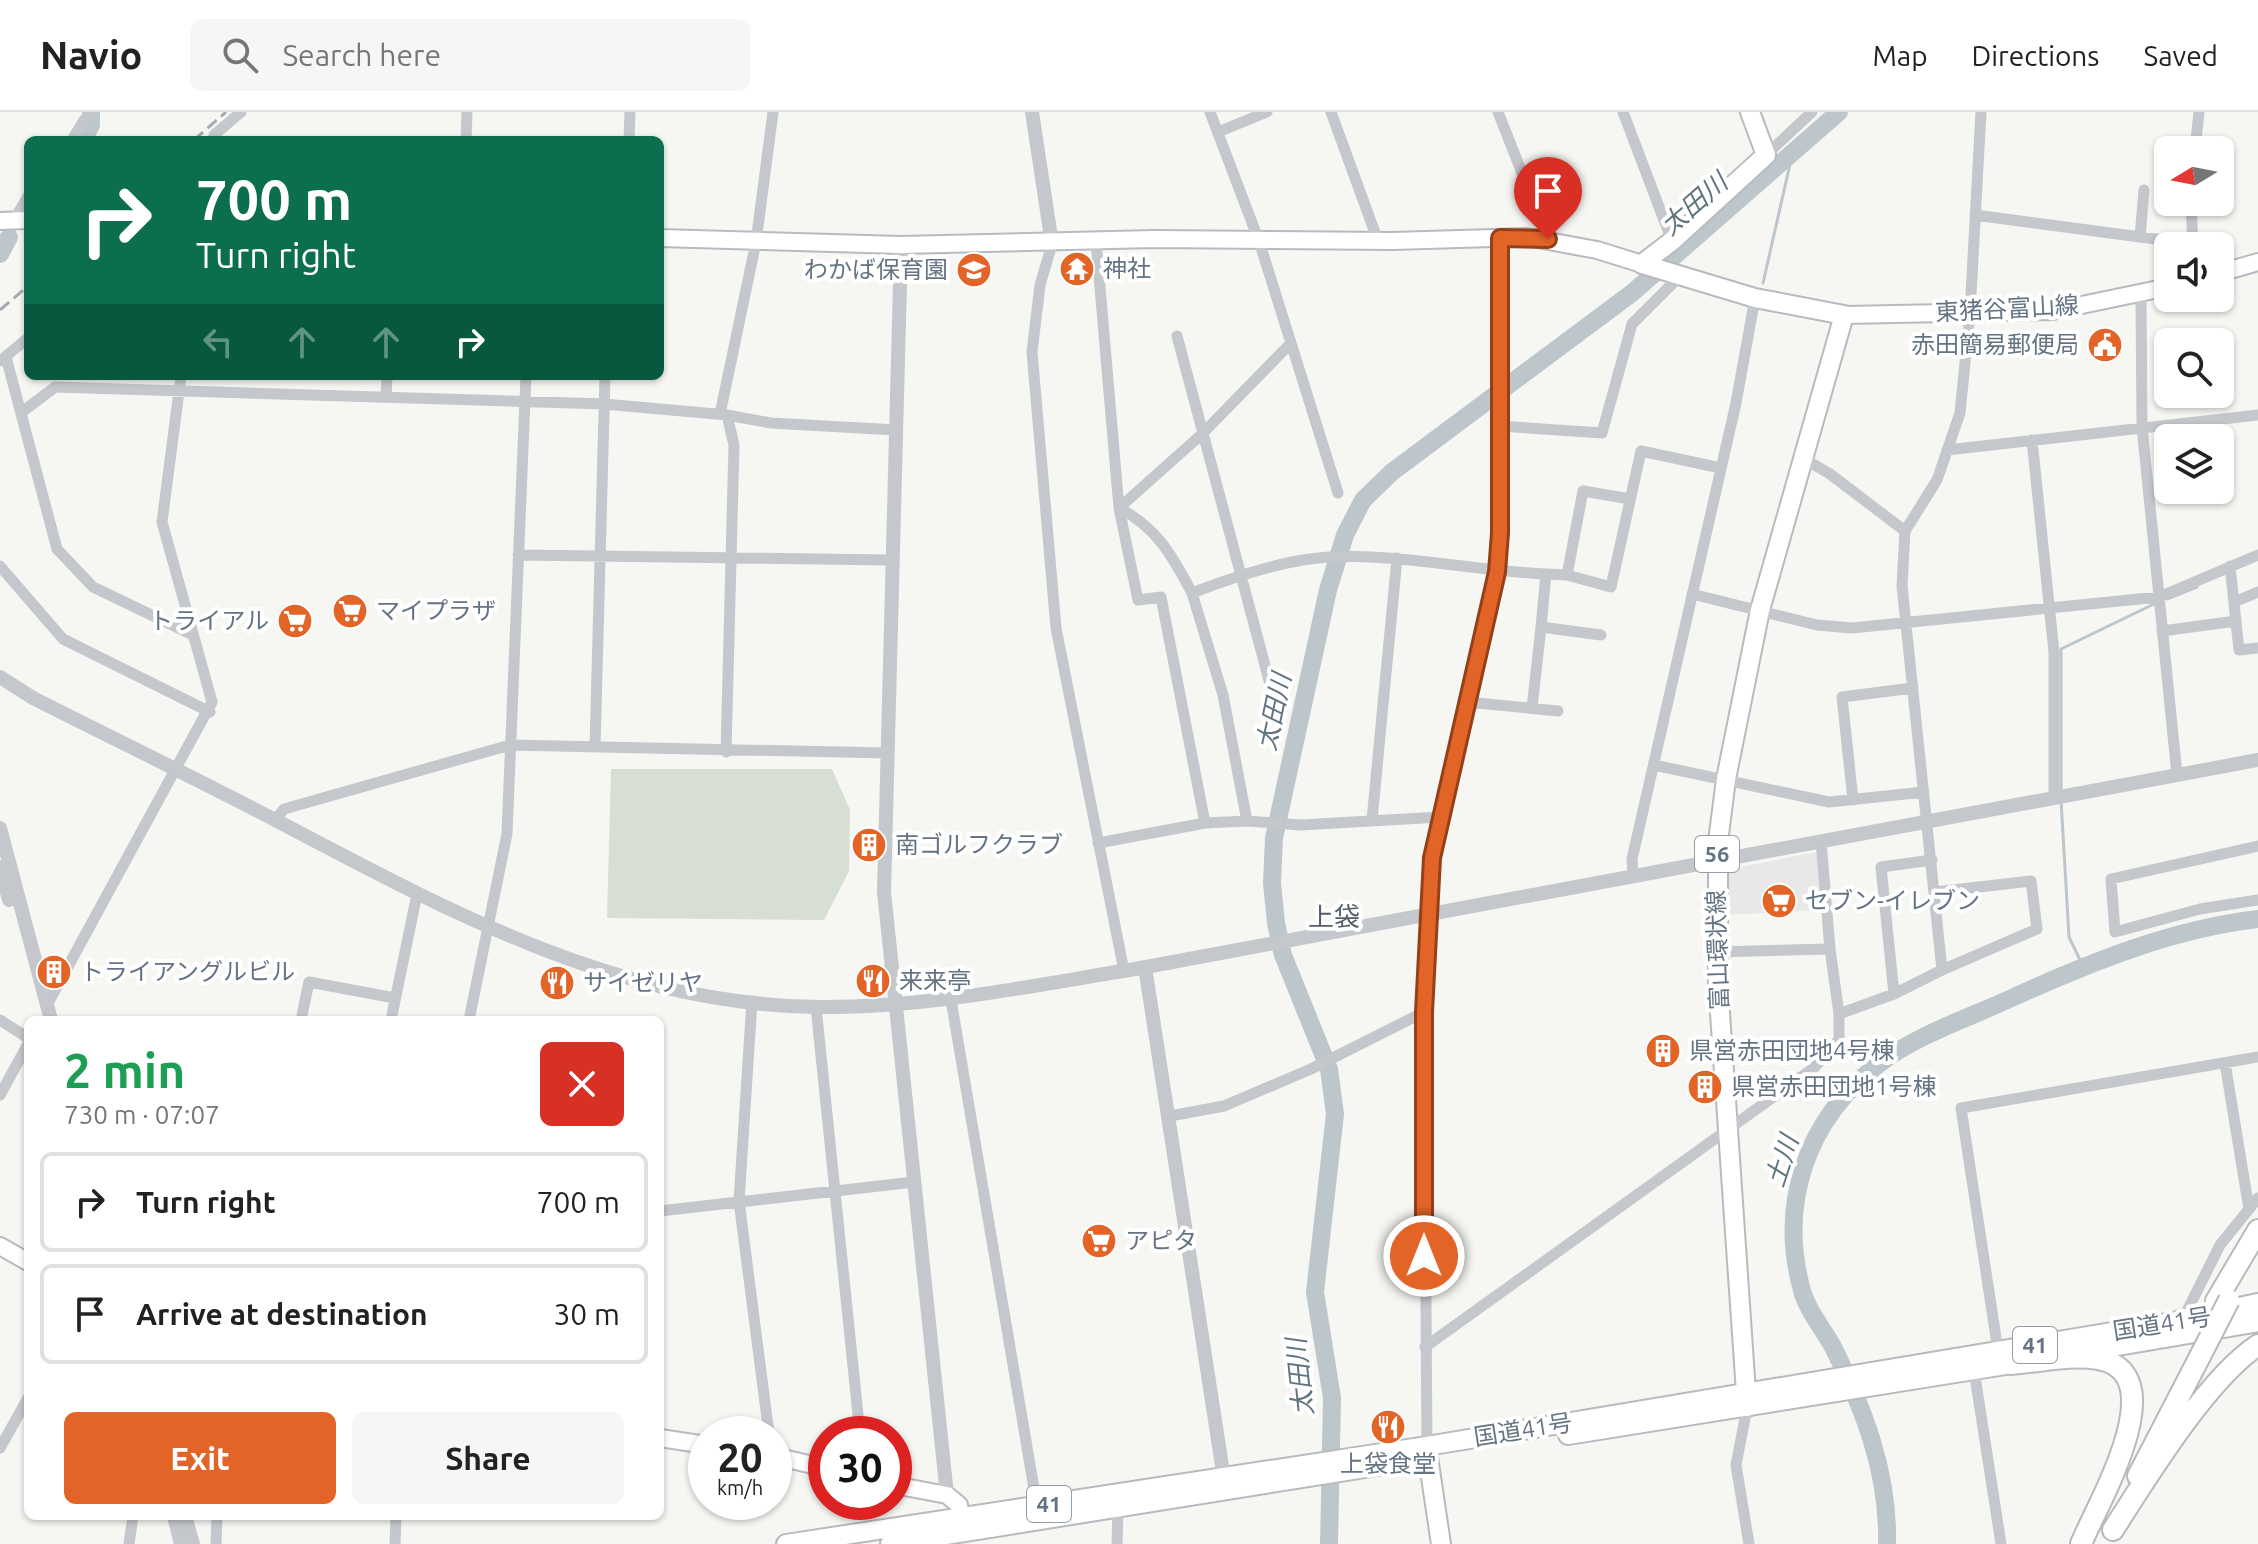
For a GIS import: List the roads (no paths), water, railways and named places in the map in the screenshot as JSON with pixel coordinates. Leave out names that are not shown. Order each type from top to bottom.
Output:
[{"type":"highway","points":[[2111,1537],[2189,1367],[2258,1230]]},
{"type":"highway","points":[[2222,1300],[2258,1248]]},
{"type":"highway","points":[[2182,1320],[2258,1306]]},
{"type":"highway","points":[[2111,1537],[2197,1410],[2233,1366],[2258,1345]]},
{"type":"highway","points":[[2005,1358],[2098,1359],[2109,1362],[2126,1380],[2132,1393],[2131,1424],[2081,1544]]},
{"type":"highway","points":[[2089,1523],[2135,1460],[2189,1367]]},
{"type":"main road","points":[[1642,264],[1672,241],[1766,155],[1750,112]]},
{"type":"main road","points":[[664,238],[901,245],[1548,239],[1755,298],[1844,315]]},
{"type":"main road","points":[[2234,269],[2258,262]]},
{"type":"main road","name":"東猪谷富山線","points":[[1844,315],[2053,311],[2154,291]]},
{"type":"main road","name":"富山環状線","points":[[1746,1400],[1716,952],[1717,860],[1726,779],[1760,610],[1801,457],[1844,315]]},
{"type":"main road","points":[[0,1246],[24,1260]]},
{"type":"main road","name":"国道41号","points":[[1889,1376],[1974,1370],[2005,1358],[2182,1320]]},
{"type":"main road","name":"国道41号","points":[[795,1543],[963,1532],[1037,1506],[1225,1484],[1889,1376],[2258,1322]]},
{"type":"main road","points":[[664,1439],[688,1442]]},
{"type":"main road","points":[[1427,1451],[1441,1544]]},
{"type":"main road","name":"国道41号","points":[[890,1544],[1118,1510],[1225,1484]]},
{"type":"main road","points":[[912,1488],[947,1495],[959,1505],[963,1532]]},
{"type":"street","points":[[214,136],[241,112]]},
{"type":"street","points":[[466,136],[467,112]]},
{"type":"street","points":[[629,136],[630,112]]},
{"type":"street","points":[[726,752],[734,445],[724,415],[756,242],[773,112]]},
{"type":"street","points":[[1032,112],[1052,244],[1040,285],[1032,352],[1056,628],[1124,971]]},
{"type":"street","points":[[1210,112],[1259,241],[1338,493]]},
{"type":"street","points":[[1218,132],[1267,112]]},
{"type":"street","points":[[1331,112],[1378,241]]},
{"type":"street","points":[[1498,112],[1548,239]]},
{"type":"street","points":[[1623,112],[1672,241]]},
{"type":"street","points":[[1766,155],[1812,112]]},
{"type":"street","points":[[1942,970],[1902,586],[1905,531],[1937,480],[1960,413],[1970,313],[1981,112]]},
{"type":"street","points":[[2196,136],[2199,112]]},
{"type":"street","points":[[74,136],[87,115]]},
{"type":"street","points":[[2140,237],[2144,190]]},
{"type":"street","points":[[1975,215],[2154,239]]},
{"type":"street","points":[[1427,1451],[1424,1012],[1428,913],[1432,858],[1440,817],[1497,572],[1500,533],[1500,238]]},
{"type":"street","points":[[1096,241],[1119,508],[1138,600],[1161,597],[1205,823]]},
{"type":"street","points":[[901,245],[884,892],[947,1495]]},
{"type":"street","points":[[1499,426],[1602,433],[1632,324],[1681,275]]},
{"type":"street","points":[[2141,294],[2142,427],[2177,775]]},
{"type":"street","points":[[1633,876],[1632,859],[1721,468],[1755,298]]},
{"type":"street","points":[[1177,336],[1239,578],[1270,684]]},
{"type":"street","points":[[24,341],[3,359],[22,412],[57,549],[93,587],[193,635]]},
{"type":"street","points":[[1119,508],[1202,434],[1291,343]]},
{"type":"street","points":[[47,1005],[210,712],[212,702],[162,522],[180,380]]},
{"type":"street","points":[[386,397],[387,380]]},
{"type":"street","points":[[470,1016],[507,834],[526,380]]},
{"type":"street","points":[[595,747],[605,380]]},
{"type":"street","points":[[22,412],[55,387],[604,404],[724,415],[771,423],[896,430]]},
{"type":"street","points":[[1947,450],[2258,415]]},
{"type":"street","points":[[2032,440],[2054,652],[2054,798]]},
{"type":"street","points":[[1192,593],[1304,560],[1397,558],[1497,572],[1567,575],[1611,587],[1641,451],[1721,468]]},
{"type":"street","points":[[1801,457],[1830,474],[1905,531]]},
{"type":"street","points":[[1567,575],[1583,491],[1630,499]]},
{"type":"street","points":[[1119,508],[1145,522],[1192,593],[1223,695],[1247,821]]},
{"type":"street","points":[[518,555],[891,560]]},
{"type":"street","points":[[1692,594],[1817,625],[1852,628],[2159,597],[2258,555]]},
{"type":"street","points":[[1372,820],[1397,558]]},
{"type":"street","points":[[0,566],[63,639],[210,712]]},
{"type":"street","points":[[2230,566],[2239,650],[2258,648]]},
{"type":"street","points":[[1532,708],[1546,574]]},
{"type":"street","points":[[2234,602],[2258,592]]},
{"type":"street","points":[[2162,631],[2236,621]]},
{"type":"street","points":[[1541,627],[1601,635]]},
{"type":"street","points":[[0,677],[33,698],[486,928],[620,977],[752,1001],[816,1007],[951,1000],[1124,971],[2258,760]]},
{"type":"street","points":[[1853,800],[1842,697],[1913,688]]},
{"type":"street","points":[[1467,702],[1558,711]]},
{"type":"street","points":[[275,820],[284,809],[510,745],[726,752],[887,753]]},
{"type":"street","points":[[1654,765],[1829,802],[1924,792]]},
{"type":"street","points":[[1098,843],[1205,823],[1247,821],[1286,824],[1440,817]]},
{"type":"street","points":[[0,828],[50,1016]]},
{"type":"street","points":[[1425,1347],[1815,1067],[1839,1039],[1821,841]]},
{"type":"street","points":[[2258,846],[2111,879],[2115,932],[2200,909],[2258,900]]},
{"type":"street","points":[[1894,994],[1881,867],[1932,860]]},
{"type":"street","points":[[0,867],[40,1016]]},
{"type":"street","points":[[1839,1014],[1894,994],[2037,929],[2031,881],[1935,892]]},
{"type":"street","points":[[392,1016],[417,894]]},
{"type":"street","points":[[1716,952],[1830,949]]},
{"type":"street","points":[[1145,967],[1225,1484]]},
{"type":"street","points":[[302,1016],[309,982],[395,998]]},
{"type":"street","points":[[951,1000],[1037,1506]]},
{"type":"street","points":[[752,1001],[739,1201],[767,1416]]},
{"type":"street","points":[[816,1007],[858,1416]]},
{"type":"street","points":[[1170,1116],[1224,1106],[1311,1069],[1424,1012]]},
{"type":"street","points":[[0,1020],[24,1038]]},
{"type":"street","points":[[0,1095],[24,1049]]},
{"type":"street","points":[[2005,1358],[1961,1108],[2258,1057]]},
{"type":"street","points":[[2225,1063],[2249,1209]]},
{"type":"street","points":[[664,1210],[914,1182]]},
{"type":"street","points":[[2182,1320],[2207,1267],[2234,1223],[2258,1198]]},
{"type":"street","points":[[1974,1370],[2001,1544]]},
{"type":"street","points":[[1746,1400],[1736,1465],[1749,1544]]},
{"type":"street","points":[[0,1448],[24,1405]]},
{"type":"street","points":[[1117,1544],[1118,1510]]},
{"type":"street","points":[[129,1544],[132,1520]]},
{"type":"street","points":[[175,1520],[181,1544]]},
{"type":"street","points":[[186,1520],[193,1544]]},
{"type":"street","points":[[216,1544],[217,1520]]},
{"type":"street","points":[[395,1544],[396,1520]]},
{"type":"waterway","points":[[85,136],[91,125],[91,112]]},
{"type":"waterway","name":"太田川","points":[[1329,1544],[1332,1398],[1315,1292],[1335,1114],[1329,1069],[1283,955],[1272,883],[1274,838],[1328,590],[1345,535],[1363,500],[1392,472],[1632,293],[1839,112]]},
{"type":"waterway","points":[[1763,283],[1793,151]]},
{"type":"waterway","points":[[0,254],[9,237]]},
{"type":"waterway","points":[[2167,599],[2197,587]]},
{"type":"waterway","points":[[2061,792],[2061,649],[2156,603]]},
{"type":"waterway","points":[[2061,800],[2069,937],[2083,966]]},
{"type":"waterway","name":"土川","points":[[1887,1544],[1884,1492],[1872,1442],[1844,1370],[1803,1294],[1796,1261],[1796,1197],[1816,1137],[1854,1085],[1896,1052],[1929,1034],[2134,948],[2195,930],[2258,919]]},
{"type":"railway","points":[[199,136],[226,112]]},
{"type":"railway","points":[[0,310],[24,289]]},
{"type":"place","name":"神社","points":[[1077,269]]},
{"type":"place","name":"わかば保育園","points":[[974,270]]},
{"type":"place","name":"赤田簡易郵便局","points":[[2105,345]]},
{"type":"place","name":"マイプラザ","points":[[350,611]]},
{"type":"place","name":"トライアル","points":[[295,621]]},
{"type":"place","name":"南ゴルフクラブ","points":[[869,845]]},
{"type":"place","name":"セブン-イレブン","points":[[1779,901]]},
{"type":"place","name":"トライアングルビル","points":[[54,972]]},
{"type":"place","name":"来来亭","points":[[873,981]]},
{"type":"place","name":"サイゼリヤ","points":[[557,983]]},
{"type":"place","name":"県営赤田団地4号棟","points":[[1663,1051]]},
{"type":"place","name":"県営赤田団地1号棟","points":[[1705,1087]]},
{"type":"place","name":"アピタ","points":[[1099,1241]]},
{"type":"place","name":"上袋食堂","points":[[1388,1427]]},
{"type":"district","name":"上袋","points":[[1334,917]]}]
